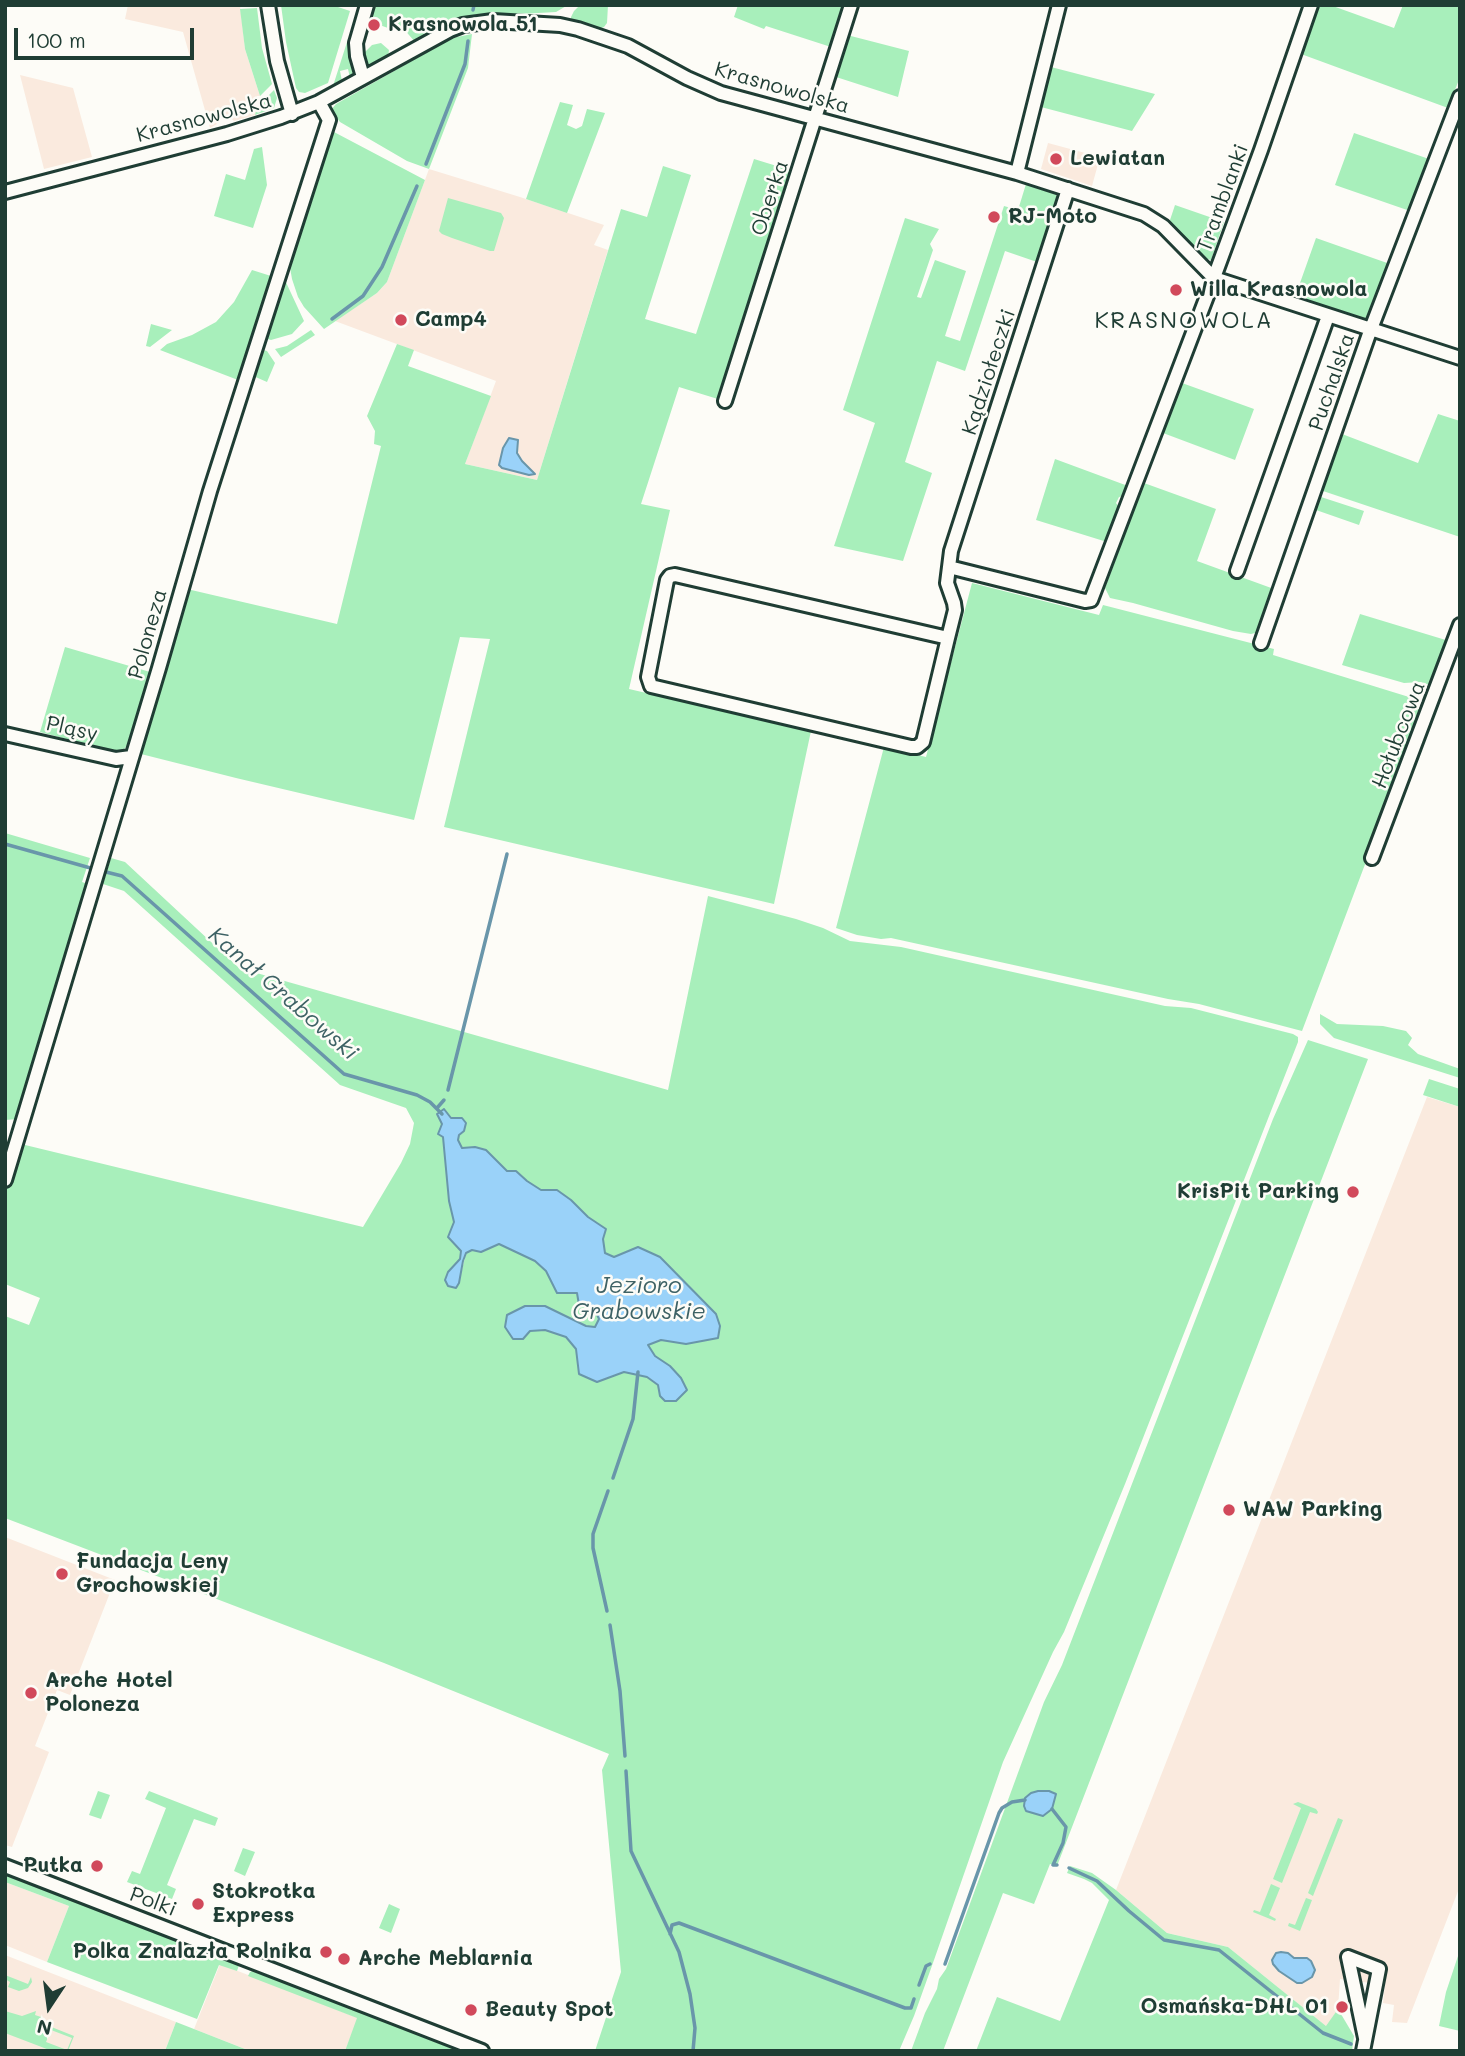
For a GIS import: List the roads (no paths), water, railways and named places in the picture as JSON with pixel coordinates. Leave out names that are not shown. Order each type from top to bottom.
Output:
[{"type":"street","points":[[268,5],[277,61],[292,114]]},
{"type":"street","points":[[363,77],[356,43],[367,5]]},
{"type":"street","name":"Oberka","points":[[724,401],[851,5]]},
{"type":"street","points":[[1017,173],[1059,5]]},
{"type":"street","name":"Tramblanki","points":[[949,567],[1085,601],[1091,600],[1214,278],[1311,5]]},
{"type":"street","name":"Krasnowolska","points":[[5,192],[227,134],[292,114],[450,30],[463,26],[493,21],[560,25],[637,50],[714,91],[1017,173],[1144,214],[1163,226],[1214,278],[1460,358]]},
{"type":"street","name":"Puchalska","points":[[1261,643],[1371,329],[1460,97]]},
{"type":"street","name":"Poloneza","points":[[5,1180],[210,491],[329,120],[319,102]]},
{"type":"street","name":"Kądziołeczki","points":[[948,638],[675,575],[667,580],[648,677],[651,686],[917,747],[923,742],[955,611],[947,583],[955,538],[1068,189]]},
{"type":"street","points":[[1237,571],[1328,316]]},
{"type":"street","name":"Hołubcowa","points":[[1372,858],[1460,625]]},
{"type":"street","name":"Pląsy","points":[[5,734],[116,760],[131,757]]},
{"type":"street","name":"Polki","points":[[5,1866],[482,2051]]},
{"type":"street","points":[[1348,1957],[1379,1969],[1364,2046],[1358,2014],[1348,1957]]},
{"type":"water","points":[[509,438],[518,440],[517,453],[535,474],[529,475],[499,465],[503,448]]},
{"type":"water","name":"Jezioro Grabowskie","points":[[444,1109],[451,1118],[462,1118],[466,1123],[458,1140],[462,1148],[486,1150],[507,1171],[516,1171],[541,1190],[557,1190],[571,1200],[588,1217],[606,1229],[603,1239],[605,1253],[614,1257],[638,1247],[660,1257],[716,1314],[720,1326],[718,1338],[686,1344],[661,1340],[648,1345],[655,1356],[681,1378],[687,1390],[676,1401],[665,1401],[660,1396],[658,1385],[647,1377],[624,1372],[597,1382],[579,1374],[576,1349],[566,1337],[545,1330],[530,1331],[523,1339],[513,1339],[505,1327],[507,1315],[525,1306],[545,1306],[586,1326],[595,1327],[599,1319],[594,1308],[579,1305],[577,1293],[557,1293],[546,1271],[535,1261],[499,1244],[481,1252],[472,1250],[466,1253],[456,1288],[448,1286],[445,1280],[448,1272],[460,1259],[461,1251],[448,1237],[454,1222],[449,1201],[443,1137],[438,1134],[442,1124],[437,1114]]},
{"type":"water","points":[[1038,1791],[1056,1794],[1052,1809],[1043,1816],[1026,1811],[1024,1806],[1025,1798]]},
{"type":"water","points":[[1276,1953],[1311,1961],[1315,1970],[1312,1977],[1297,1983],[1279,1971],[1272,1960]]},
{"type":"waterway","points":[[473,10],[474,5]]},
{"type":"waterway","points":[[426,164],[465,64],[468,41]]},
{"type":"waterway","points":[[332,319],[363,296],[382,267],[417,186]]},
{"type":"waterway","name":"Kanał Grabowski","points":[[5,844],[94,869]]},
{"type":"waterway","points":[[448,1090],[507,854]]},
{"type":"waterway","name":"Kanał Grabowski","points":[[102,871],[122,876],[344,1074],[417,1095],[430,1102],[442,1114]]},
{"type":"waterway","points":[[437,1108],[444,1100]]},
{"type":"waterway","name":"Kanał Grabowski","points":[[613,1478],[633,1419],[638,1372]]},
{"type":"waterway","name":"Kanał Grabowski","points":[[607,1611],[593,1548],[593,1534],[608,1491]]},
{"type":"waterway","name":"Kanał Grabowski","points":[[610,1625],[620,1691],[625,1756]]},
{"type":"waterway","name":"Kanał Grabowski","points":[[626,1771],[631,1851],[679,1952],[690,1994],[695,2028],[693,2051]]},
{"type":"waterway","points":[[945,1964],[999,1813],[1012,1802],[1025,1800]]},
{"type":"waterway","points":[[1052,1809],[1066,1827],[1063,1843],[1053,1865],[1057,1865]]},
{"type":"waterway","points":[[1069,1868],[1097,1881],[1164,1940],[1219,1950],[1323,2033],[1351,2044]]},
{"type":"waterway","points":[[670,1934],[672,1925],[679,1923],[905,2008],[911,2008],[914,1999]]},
{"type":"waterway","points":[[919,1985],[926,1966],[930,1964]]},
{"type":"place","name":"Krasnowola 51","points":[[374,25]]},
{"type":"place","name":"Lewiatan","points":[[1056,159]]},
{"type":"place","name":"RJ-Moto","points":[[994,217]]},
{"type":"place","name":"Willa Krasnowola","points":[[1176,290]]},
{"type":"place","name":"Camp4","points":[[401,320]]},
{"type":"place","name":"KrisPit Parking","points":[[1353,1192]]},
{"type":"place","name":"WAW Parking","points":[[1229,1510]]},
{"type":"place","name":"Fundacja Leny Grochowskiej","points":[[62,1574]]},
{"type":"place","name":"Arche Hotel Poloneza","points":[[31,1693]]},
{"type":"place","name":"Putka","points":[[97,1866]]},
{"type":"place","name":"Stokrotka Express","points":[[198,1904]]},
{"type":"place","name":"Polka Znalazła Rolnika","points":[[326,1952]]},
{"type":"place","name":"Arche Meblarnia","points":[[344,1959]]},
{"type":"place","name":"Osmańska-DHL 01","points":[[1342,2007]]},
{"type":"place","name":"Beauty Spot","points":[[471,2010]]},
{"type":"district","name":"KRASNOWOLA","points":[[1184,321]]}]
